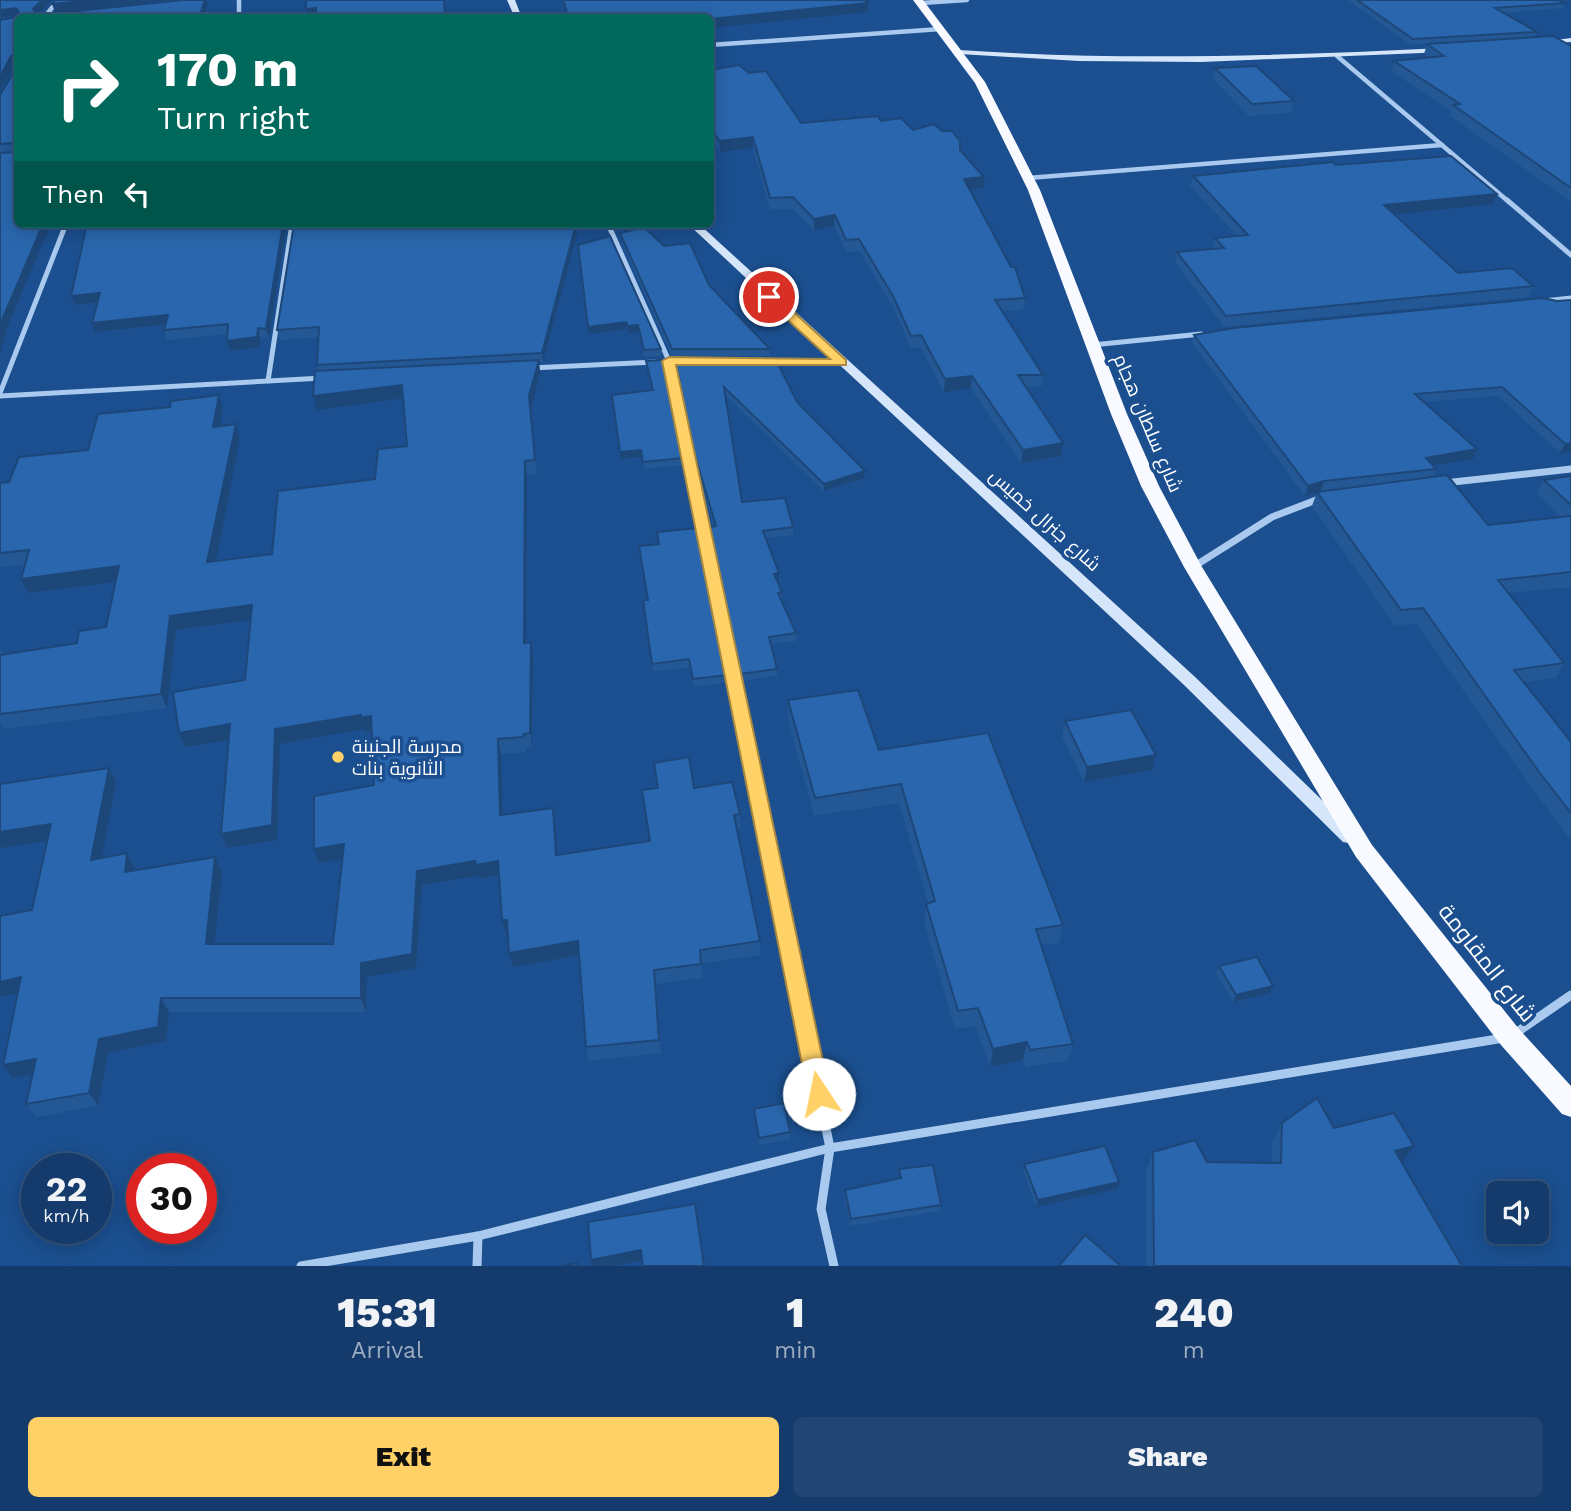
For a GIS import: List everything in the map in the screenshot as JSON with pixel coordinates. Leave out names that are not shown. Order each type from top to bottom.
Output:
[{"type":"highway","name":"شارع سلطان هجام","points":[[919,1],[980,82],[1028,177],[1092,345],[1150,486],[1193,567],[1364,851]]},
{"type":"highway","name":"شارع المقاومة","points":[[1364,851],[1510,1037],[1571,1105]]},
{"type":"main road","points":[[1532,43],[1571,40]]},
{"type":"main road","points":[[959,52],[1124,60],[1337,56],[1452,49]]},
{"type":"main road","name":"شارع جنرال خميس","points":[[697,228],[1240,725],[1364,851]]},
{"type":"street","points":[[46,14],[58,0]]},
{"type":"street","points":[[919,1],[967,0]]},
{"type":"street","points":[[714,45],[941,29]]},
{"type":"street","points":[[1337,56],[1571,255]]},
{"type":"street","points":[[1028,177],[1442,145]]},
{"type":"street","points":[[64,228],[0,395],[337,378]]},
{"type":"street","points":[[268,381],[291,228]]},
{"type":"street","points":[[610,228],[669,361],[830,1148],[821,1209],[834,1266]]},
{"type":"street","points":[[1530,302],[1571,298]]},
{"type":"street","points":[[1092,345],[1215,333]]},
{"type":"street","points":[[517,369],[682,361]]},
{"type":"street","points":[[762,362],[842,362]]},
{"type":"street","points":[[1433,485],[1571,469]]},
{"type":"street","points":[[1193,567],[1299,503],[1336,496]]},
{"type":"street","points":[[300,1266],[478,1236],[830,1148],[1510,1037],[1571,995]]},
{"type":"street","points":[[477,1266],[478,1236]]},
{"type":"building","points":[[0,0],[42,0],[33,9],[37,14],[20,14],[16,8],[0,10]]},
{"type":"building","points":[[55,0],[95,0],[52,4]]},
{"type":"building","points":[[183,0],[205,0],[200,14],[48,14]]},
{"type":"building","points":[[306,0],[444,0],[445,14],[316,14],[316,8],[306,9]]},
{"type":"building","points":[[563,0],[865,0],[868,3],[714,19],[714,14],[568,14]]},
{"type":"building","points":[[1357,0],[1559,0],[1565,3],[1495,8],[1537,32],[1413,39]]},
{"type":"building","points":[[14,17],[14,56],[11,56],[0,77],[0,20]]},
{"type":"building","points":[[1553,36],[1571,46],[1571,188],[1453,105],[1460,104],[1394,61],[1444,56],[1427,44]]},
{"type":"building","points":[[739,65],[749,73],[766,71],[801,123],[878,116],[881,121],[901,118],[913,130],[934,124],[942,131],[952,131],[960,141],[960,150],[984,177],[964,179],[1011,267],[1015,267],[1025,298],[995,300],[1043,375],[1018,375],[1063,443],[1023,450],[972,376],[945,379],[921,335],[911,336],[893,296],[859,239],[846,240],[835,215],[814,219],[793,197],[770,198],[753,137],[719,141],[714,132],[714,69]]},
{"type":"building","points":[[1256,66],[1294,101],[1252,104],[1215,68]]},
{"type":"building","points":[[14,72],[14,143],[0,144],[0,95]]},
{"type":"building","points":[[14,152],[14,228],[41,228],[0,329],[0,153]]},
{"type":"building","points":[[1451,156],[1497,194],[1384,205],[1458,273],[1512,268],[1533,286],[1226,316],[1177,252],[1224,248],[1215,238],[1248,235],[1193,176],[1333,162],[1336,165]]},
{"type":"building","points":[[86,228],[282,228],[266,329],[258,328],[257,337],[227,341],[228,324],[164,330],[168,315],[92,323],[100,293],[71,296]]},
{"type":"building","points":[[293,228],[575,228],[542,353],[317,365],[319,327],[277,330]]},
{"type":"building","points":[[645,228],[664,246],[690,243],[709,285],[770,349],[672,349],[620,233]]},
{"type":"building","points":[[610,236],[661,349],[644,350],[638,325],[628,326],[626,322],[588,327],[578,245]]},
{"type":"building","points":[[1543,298],[1571,300],[1571,443],[1565,444],[1502,387],[1415,394],[1477,449],[1426,458],[1436,469],[1324,481],[1308,486],[1194,335],[1234,328]]},
{"type":"building","points":[[675,359],[776,360],[797,402],[865,471],[824,484],[724,387],[742,502],[785,498],[793,527],[763,531],[779,573],[774,574],[782,592],[778,593],[796,633],[769,637],[777,669],[740,674],[710,527],[716,526],[694,452]]},
{"type":"building","points":[[539,360],[529,396],[535,460],[525,461],[524,643],[531,642],[530,733],[524,734],[523,737],[498,739],[500,815],[553,808],[556,855],[650,841],[642,790],[658,788],[654,763],[689,757],[694,788],[732,782],[740,814],[734,815],[760,941],[700,950],[701,964],[654,970],[659,1040],[586,1047],[578,941],[509,953],[507,920],[502,920],[498,861],[476,865],[475,861],[417,871],[412,954],[361,963],[361,998],[161,998],[158,1027],[99,1039],[89,1093],[26,1104],[36,1059],[3,1065],[21,977],[0,982],[0,916],[32,910],[51,824],[0,832],[0,784],[109,768],[91,860],[127,853],[125,872],[215,857],[206,944],[333,944],[344,844],[314,849],[314,796],[374,785],[371,716],[361,718],[361,715],[275,729],[272,825],[221,834],[230,724],[179,733],[173,692],[245,680],[252,605],[170,616],[161,694],[0,714],[0,655],[77,643],[79,631],[106,627],[119,566],[21,579],[29,550],[0,553],[0,483],[9,482],[19,457],[88,450],[98,414],[170,407],[171,401],[219,395],[213,427],[236,424],[207,562],[272,554],[278,491],[375,479],[378,449],[407,446],[402,385],[313,396],[315,371]]},
{"type":"building","points":[[664,360],[684,458],[643,462],[641,450],[620,452],[612,395],[653,390],[646,361]]},
{"type":"building","points":[[1447,475],[1488,525],[1571,516],[1571,572],[1498,580],[1564,663],[1514,670],[1571,742],[1571,813],[1423,608],[1401,610],[1317,492]]},
{"type":"building","points":[[1571,476],[1571,505],[1544,480]]},
{"type":"building","points":[[698,528],[728,675],[693,679],[689,659],[652,664],[643,600],[648,600],[639,546],[659,544],[657,532]]},
{"type":"building","points":[[858,690],[879,750],[988,733],[1063,925],[1036,929],[1073,1044],[1030,1050],[1027,1042],[993,1049],[978,1008],[958,1011],[926,904],[935,901],[901,784],[815,798],[788,700]]},
{"type":"building","points":[[1131,710],[1156,755],[1087,767],[1065,721]]},
{"type":"building","points":[[1257,957],[1273,986],[1236,995],[1219,966]]},
{"type":"building","points":[[1317,1098],[1334,1128],[1394,1113],[1414,1146],[1395,1151],[1462,1266],[1154,1266],[1153,1152],[1195,1140],[1207,1162],[1281,1163],[1282,1123]]},
{"type":"building","points":[[784,1103],[790,1132],[759,1138],[754,1109]]},
{"type":"building","points":[[1105,1146],[1119,1182],[1038,1200],[1024,1164]]},
{"type":"building","points":[[933,1165],[941,1205],[851,1219],[845,1190],[901,1178],[899,1169]]},
{"type":"building","points":[[695,1204],[704,1266],[643,1266],[641,1250],[591,1260],[588,1222]]},
{"type":"building","points":[[1085,1235],[1121,1266],[1059,1266]]},
{"type":"place","name":"مدرسة الجنينة الثانوية بنات","points":[[338,757]]},
{"type":"route","points":[[769,297],[842,362],[669,361],[819,1094]]}]
